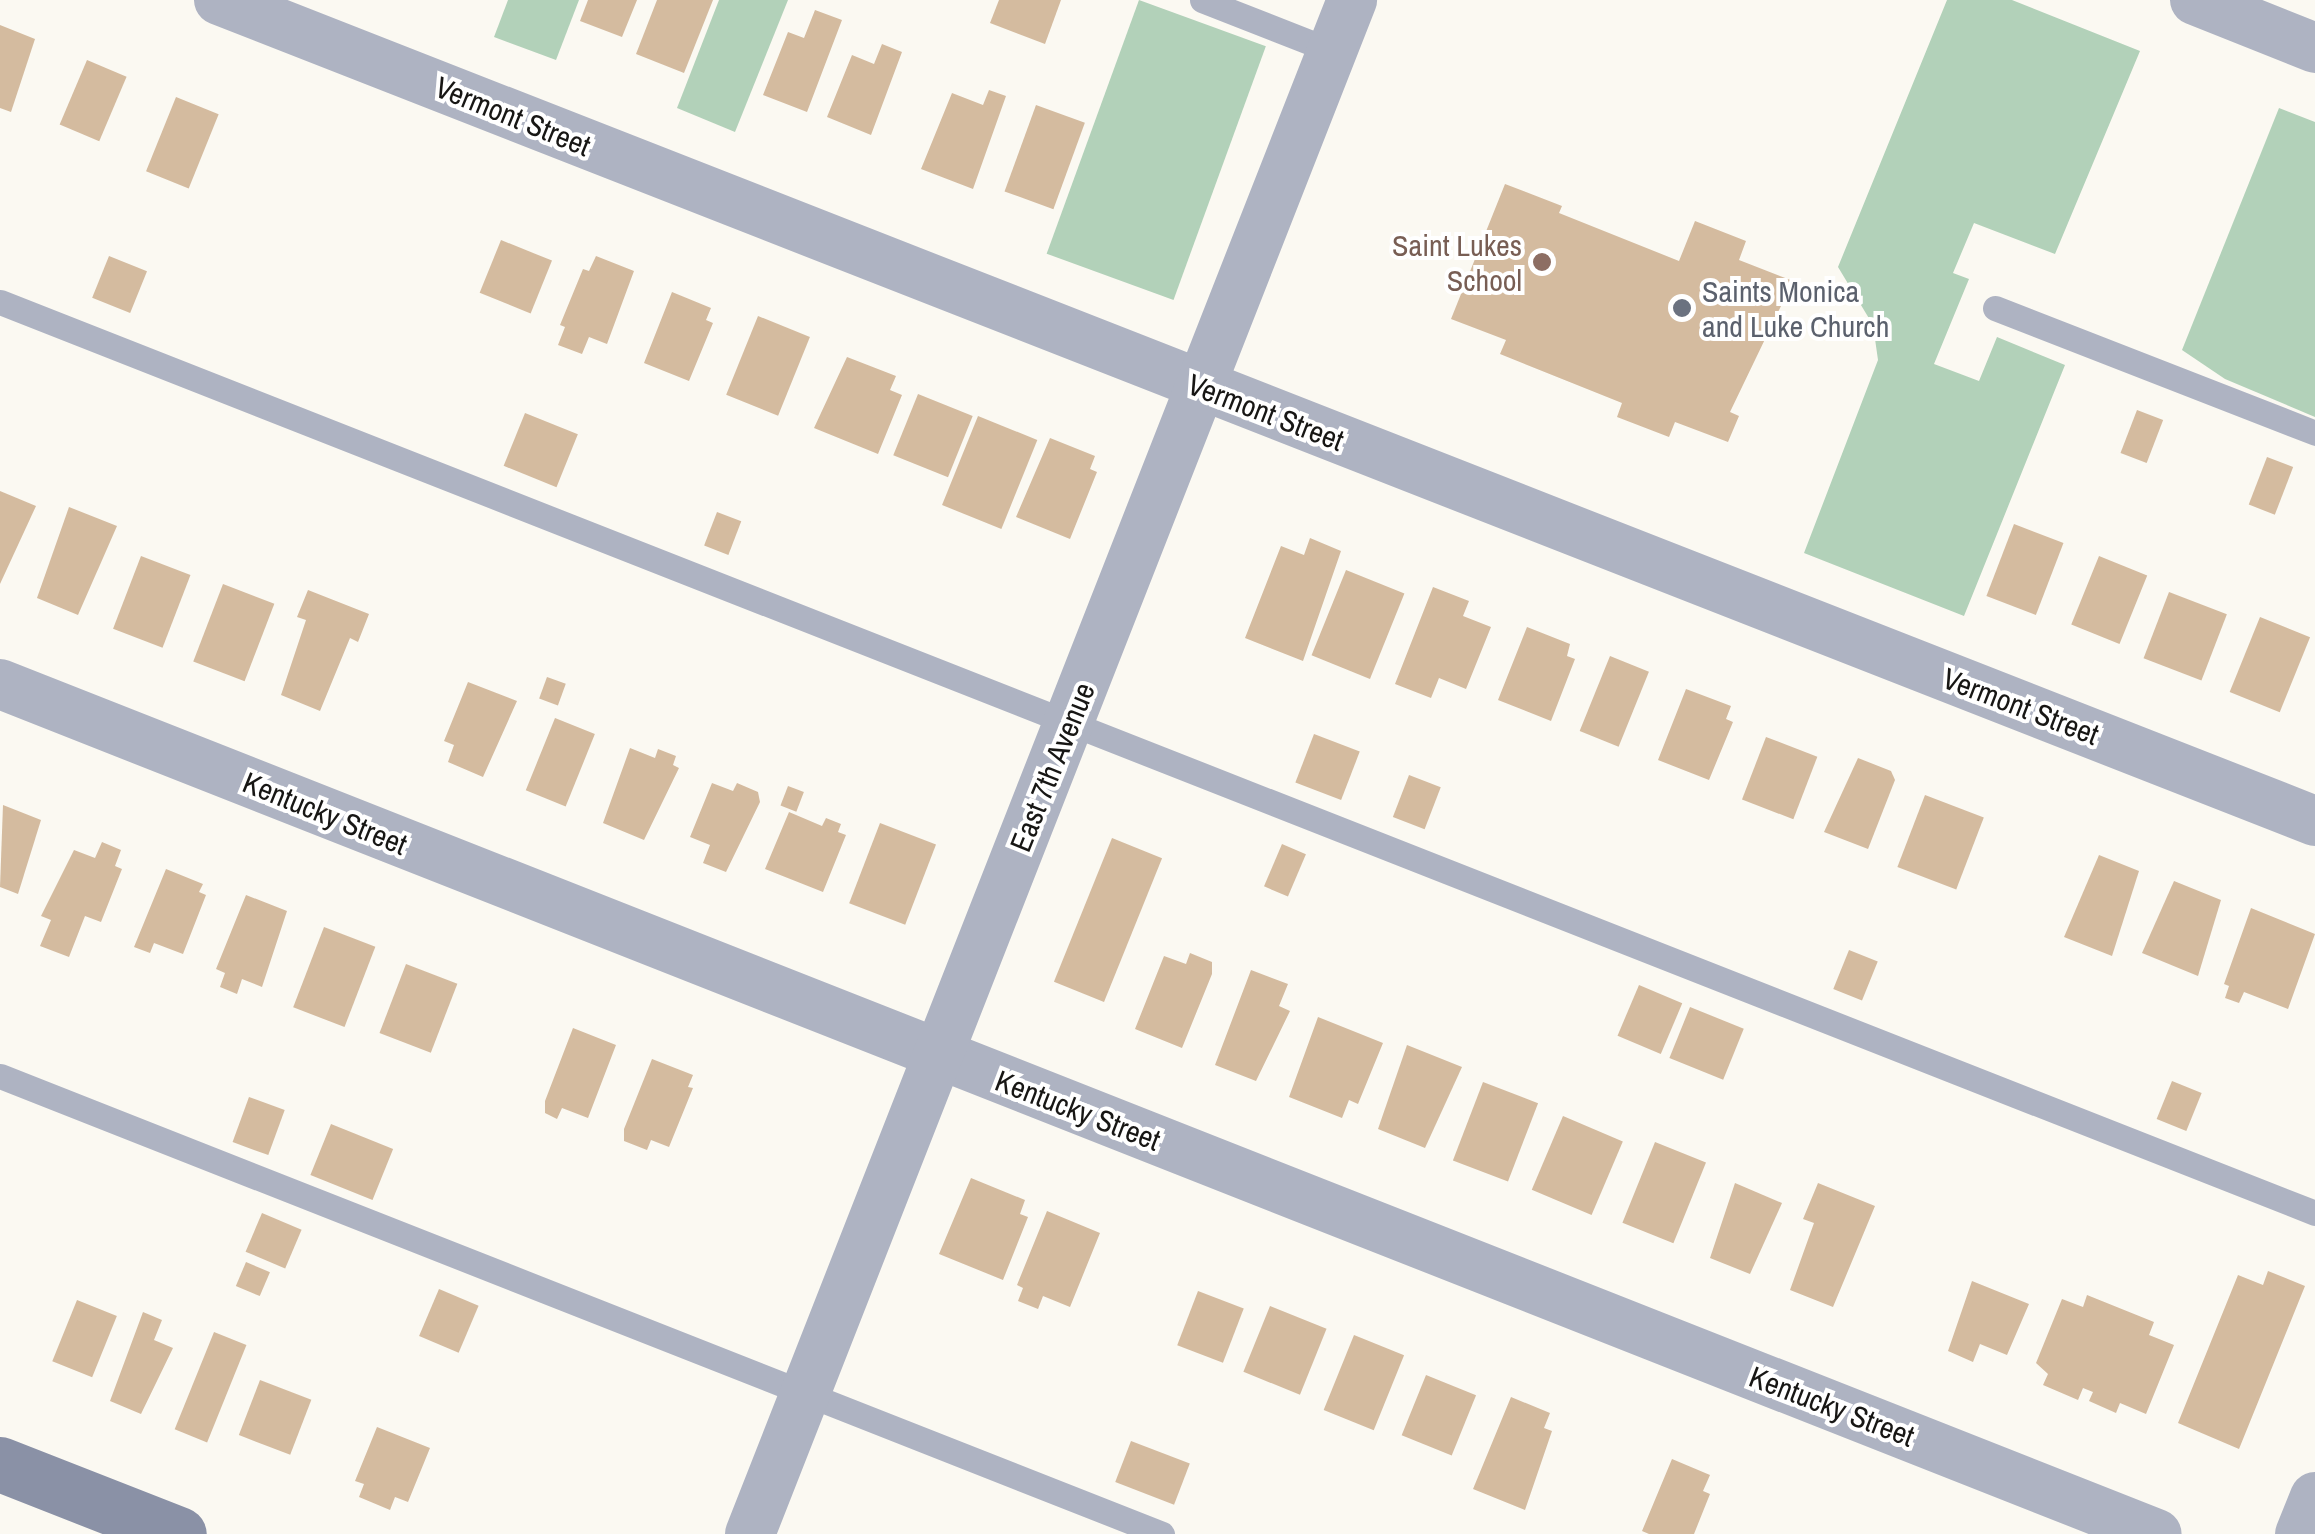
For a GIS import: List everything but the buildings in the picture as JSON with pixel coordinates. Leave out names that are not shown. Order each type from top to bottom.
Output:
[{"type":"main road","points":[[0,1464],[180,1534]]},
{"type":"street","name":"Vermont Street","points":[[219,0],[2315,821]]},
{"type":"street","name":"East 7th Avenue","points":[[750,1534],[1352,0]]},
{"type":"street","points":[[2195,0],[2315,48]]},
{"type":"street","name":"Kentucky Street","points":[[0,684],[2157,1534]]},
{"type":"street","points":[[2300,1534],[2315,1497]]},
{"type":"lane","points":[[1202,0],[1332,51]]},
{"type":"lane","points":[[0,302],[2315,1213]]},
{"type":"lane","points":[[1995,308],[2315,433]]},
{"type":"lane","points":[[0,1076],[1162,1534]]},
{"type":"green space","points":[[508,0],[579,0],[556,60],[494,37]]},
{"type":"green space","points":[[719,0],[788,0],[735,132],[677,108]]},
{"type":"green space","points":[[1139,0],[1266,46],[1174,300],[1047,254]]},
{"type":"green space","points":[[1947,0],[2012,0],[2140,51],[2055,254],[1974,223],[1953,273],[1969,279],[1934,364],[1979,381],[1997,337],[2065,365],[1964,616],[1804,553],[1878,360],[1873,325],[1838,267]]},
{"type":"green space","points":[[2279,108],[2315,122],[2315,417],[2225,379],[2182,350]]},
{"type":"place","name":"Saint Lukes School","points":[[1542,262]]},
{"type":"place","name":"Saints Monica and Luke Church","points":[[1682,308]]}]
